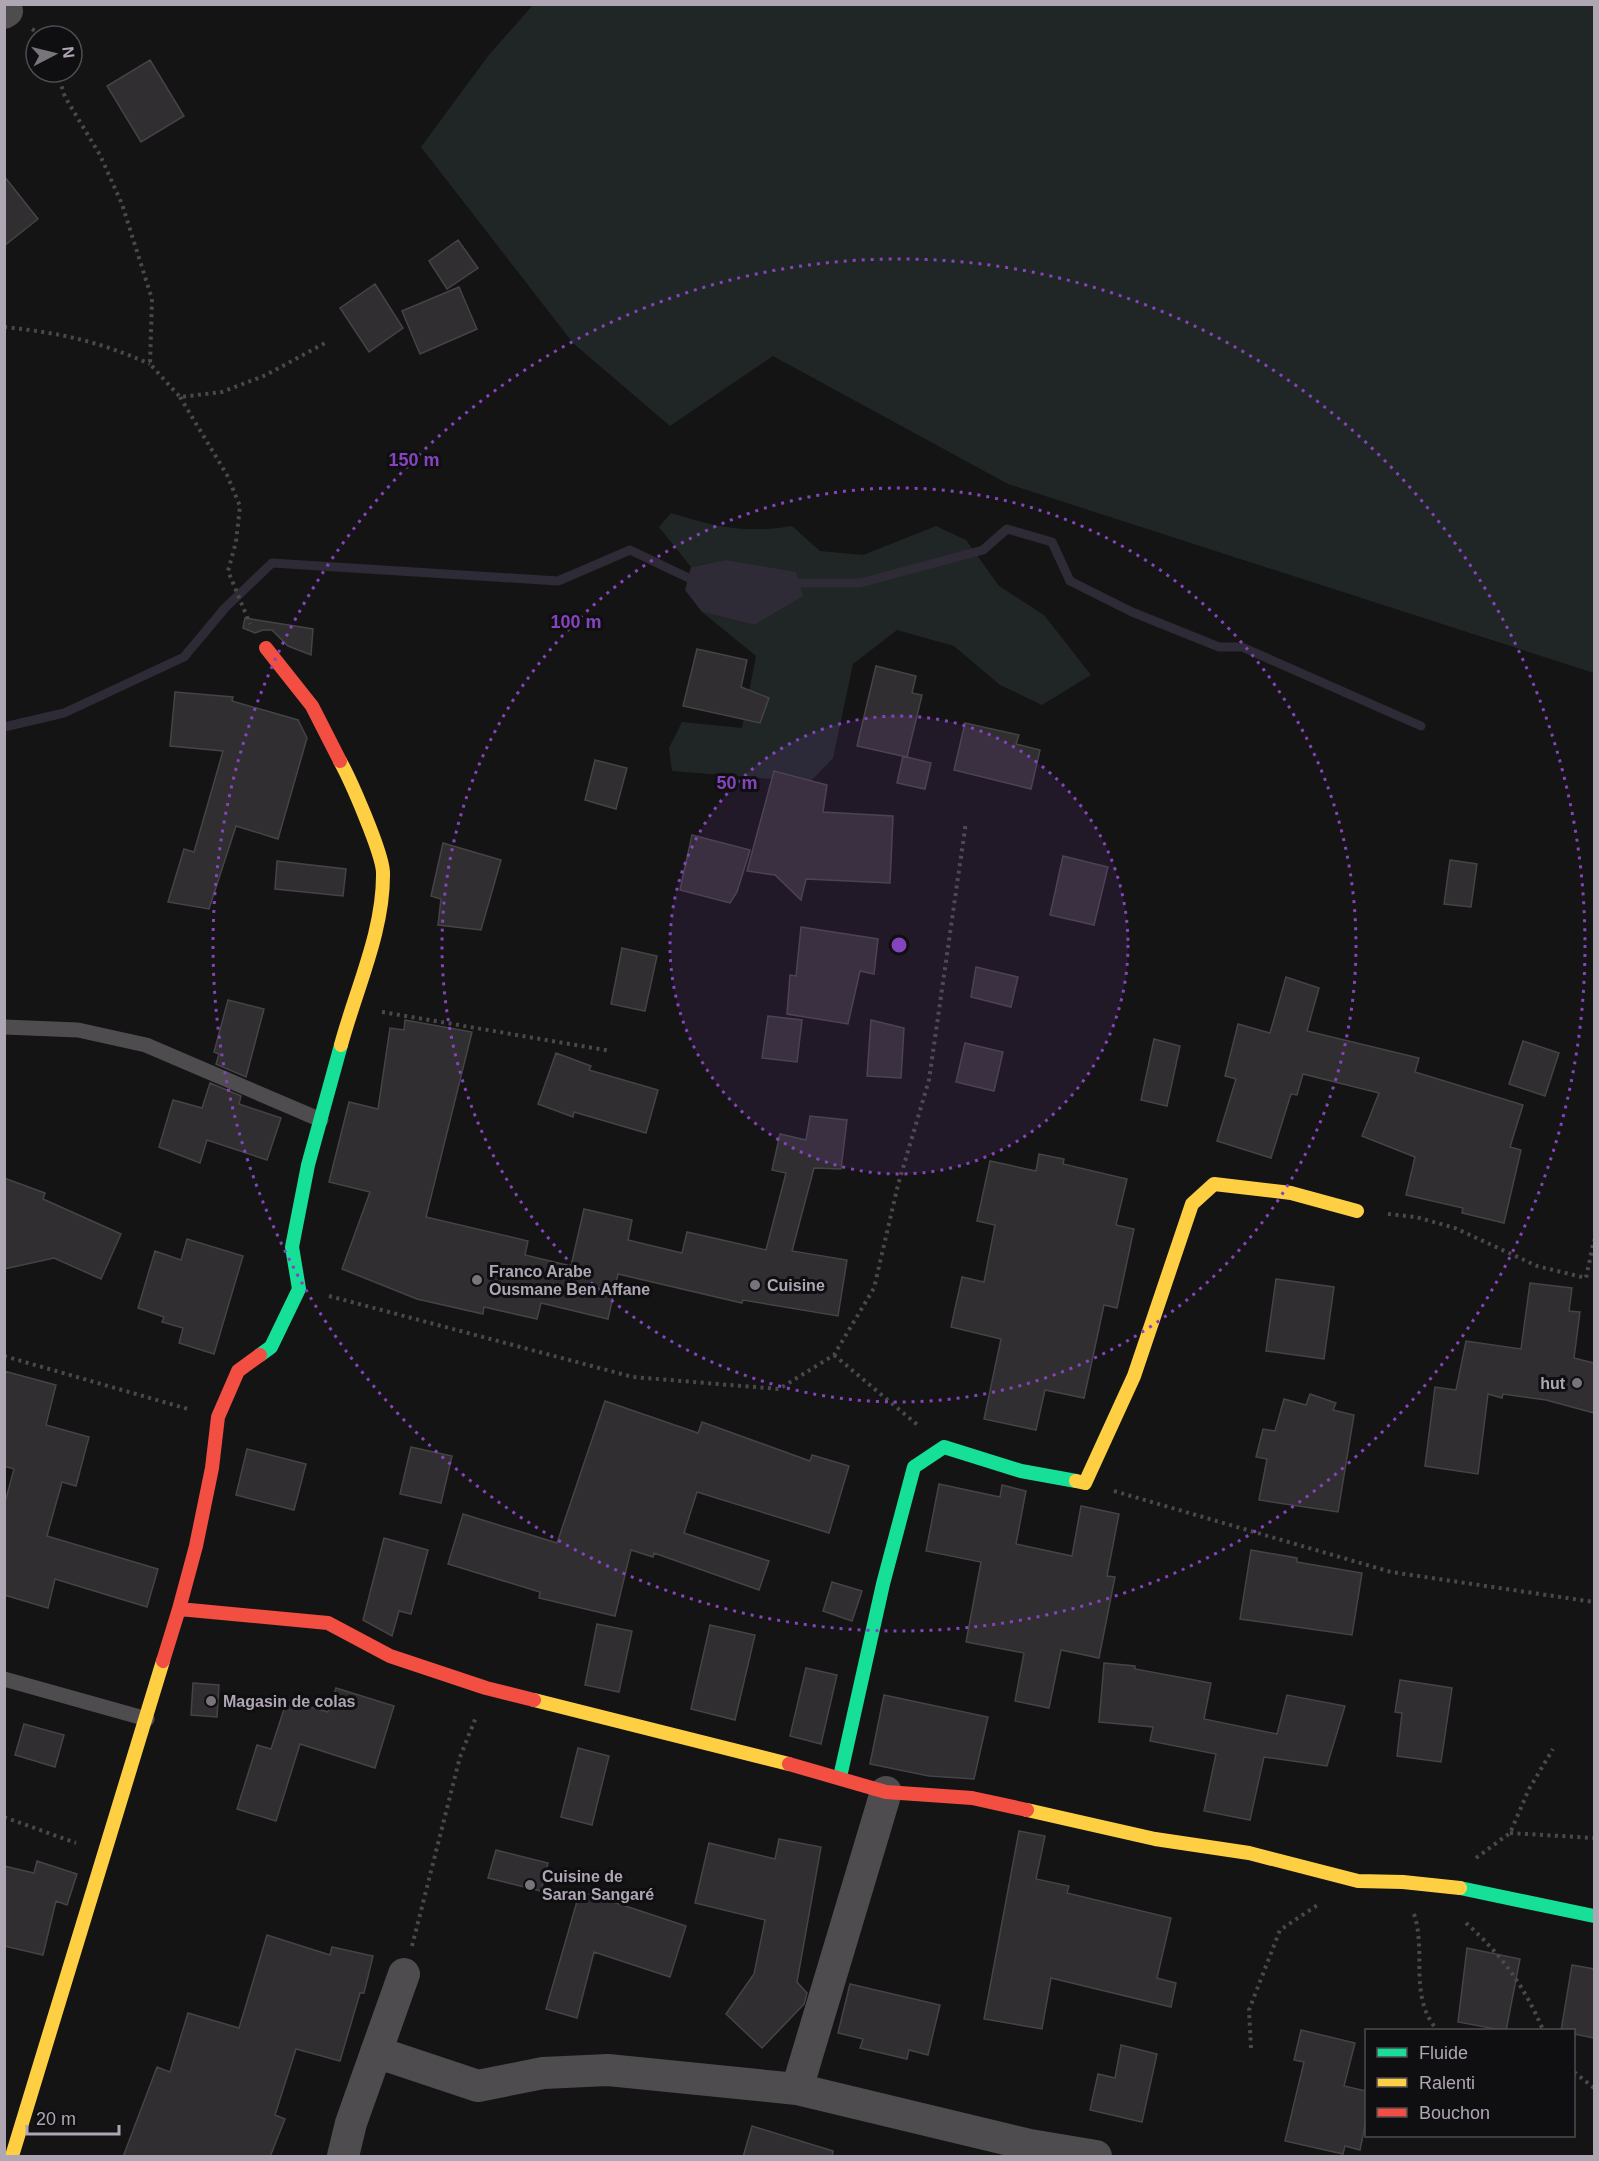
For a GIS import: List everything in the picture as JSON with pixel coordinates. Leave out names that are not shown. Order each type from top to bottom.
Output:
[{"type":"street","points":[[4,6],[8,11],[4,14]]},
{"type":"street","points":[[12,2157],[103,1852],[147,1719],[179,1609],[196,1546],[212,1468],[218,1418],[238,1371],[271,1347],[299,1288],[292,1247],[308,1165],[351,1007],[377,926],[383,870],[353,786],[312,706],[266,648]]},
{"type":"street","points":[[840,1777],[883,1584],[914,1467],[944,1447],[1021,1471],[1085,1483],[1134,1376],[1192,1204],[1214,1184],[1291,1193],[1356,1211]]},
{"type":"street","points":[[179,1609],[328,1623],[390,1656],[486,1688],[840,1777],[886,1792],[972,1798],[1155,1839],[1249,1853],[1358,1881],[1403,1882],[1468,1889],[1594,1916]]},
{"type":"street","points":[[797,2089],[886,1792]]},
{"type":"street","points":[[343,2157],[351,2123],[404,1974]]},
{"type":"street","points":[[376,2052],[478,2086],[543,2073],[608,2070],[797,2089],[1030,2145],[1096,2157]]},
{"type":"lane","points":[[4,1026],[78,1030],[146,1045],[321,1120]]},
{"type":"lane","points":[[4,1679],[147,1719]]},
{"type":"path","points":[[61,84],[65,97],[99,155],[122,204],[149,288],[152,299],[150,364]]},
{"type":"path","points":[[4,327],[66,335],[106,345],[150,364],[180,397],[227,475],[240,506],[236,542],[228,571],[249,622],[266,648]]},
{"type":"path","points":[[180,397],[222,392],[266,375],[325,344]]},
{"type":"path","points":[[299,1288],[633,1377],[779,1389],[834,1354],[874,1288],[898,1185],[929,1080],[966,822]]},
{"type":"path","points":[[351,1007],[611,1051]]},
{"type":"path","points":[[1356,1211],[1416,1217],[1455,1228],[1537,1266],[1586,1278],[1594,1240]]},
{"type":"path","points":[[834,1354],[944,1447]]},
{"type":"path","points":[[4,1356],[218,1418]]},
{"type":"path","points":[[1085,1483],[1234,1524],[1391,1572],[1594,1602]]},
{"type":"path","points":[[404,1974],[426,1898],[460,1757],[486,1688]]},
{"type":"path","points":[[1471,1862],[1510,1833],[1529,1789],[1553,1749]]},
{"type":"path","points":[[4,1817],[103,1852]]},
{"type":"path","points":[[1510,1833],[1594,1838]]},
{"type":"path","points":[[1251,2048],[1249,2010],[1280,1930],[1358,1881]]},
{"type":"path","points":[[1403,1882],[1419,1928],[1419,1992],[1430,2021],[1436,2029]]},
{"type":"path","points":[[1460,1917],[1490,1945],[1513,1972],[1542,2029]]},
{"type":"path","points":[[1575,2073],[1594,2088]]},
{"type":"shaded area","points":[[533,5],[1594,5],[1594,673],[1008,484],[773,356],[670,426],[573,343],[421,147],[488,56]]},
{"type":"shaded area","points":[[671,513],[731,528],[760,529],[792,526],[820,551],[863,555],[936,526],[966,540],[999,586],[1044,615],[1091,675],[1042,705],[1000,685],[954,646],[897,630],[853,664],[833,758],[810,782],[672,771],[669,748],[682,722],[742,728],[756,656],[702,612],[754,625],[725,560],[691,567],[659,527]]},
{"type":"shaded area","points":[[725,560],[796,572],[803,596],[754,625],[702,612],[685,590],[691,567]]},
{"type":"building","points":[[150,60],[184,116],[141,142],[107,86]]},
{"type":"building","points":[[4,176],[38,219],[4,246]]},
{"type":"building","points":[[458,240],[478,268],[447,289],[429,261]]},
{"type":"building","points":[[375,284],[403,328],[369,352],[340,308]]},
{"type":"building","points":[[459,287],[477,329],[420,354],[402,311]]},
{"type":"building","points":[[245,618],[313,629],[311,655],[288,646],[272,630],[255,633],[243,628]]},
{"type":"building","points":[[697,649],[747,660],[741,687],[769,698],[760,723],[683,706]]},
{"type":"building","points":[[876,666],[916,676],[912,693],[922,695],[907,757],[857,746]]},
{"type":"building","points":[[175,692],[233,697],[232,701],[298,720],[307,738],[278,839],[236,826],[209,909],[168,902],[184,849],[194,852],[223,751],[170,746]]},
{"type":"building","points":[[965,723],[1019,735],[1016,744],[1040,750],[1031,789],[954,770]]},
{"type":"building","points":[[903,756],[931,763],[925,789],[897,783]]},
{"type":"building","points":[[595,760],[627,768],[616,809],[585,800]]},
{"type":"building","points":[[774,771],[827,785],[823,812],[893,816],[890,883],[806,879],[801,900],[775,875],[747,871]]},
{"type":"building","points":[[692,835],[750,850],[737,892],[730,903],[680,890]]},
{"type":"building","points":[[443,843],[501,860],[481,930],[438,925],[441,899],[431,896]]},
{"type":"building","points":[[1063,856],[1108,867],[1094,925],[1050,915]]},
{"type":"building","points":[[1450,860],[1477,864],[1471,907],[1444,904]]},
{"type":"building","points":[[277,861],[346,869],[343,896],[275,889]]},
{"type":"building","points":[[801,927],[878,939],[874,974],[860,971],[848,1024],[787,1014],[790,975],[796,976]]},
{"type":"building","points":[[622,948],[657,956],[645,1011],[611,1004]]},
{"type":"building","points":[[976,967],[1018,977],[1011,1007],[971,997]]},
{"type":"building","points":[[1286,977],[1319,988],[1307,1031],[1419,1058],[1415,1072],[1523,1105],[1510,1147],[1521,1150],[1504,1223],[1462,1213],[1463,1208],[1406,1195],[1415,1157],[1362,1136],[1379,1093],[1303,1074],[1297,1095],[1291,1094],[1271,1158],[1217,1141],[1236,1079],[1225,1076],[1238,1024],[1270,1033]]},
{"type":"building","points":[[228,1000],[264,1009],[246,1077],[216,1064],[219,1054],[214,1052]]},
{"type":"building","points":[[768,1016],[802,1020],[797,1062],[762,1058]]},
{"type":"building","points":[[405,1020],[472,1032],[426,1217],[528,1241],[525,1255],[571,1266],[584,1209],[632,1220],[628,1240],[682,1253],[687,1232],[766,1250],[786,1173],[772,1170],[780,1134],[806,1140],[810,1116],[847,1120],[841,1169],[814,1168],[792,1251],[847,1260],[838,1316],[743,1300],[742,1303],[618,1274],[608,1319],[541,1303],[537,1319],[484,1307],[483,1314],[417,1299],[342,1269],[370,1192],[329,1182],[349,1102],[378,1109],[390,1028],[404,1030]]},
{"type":"building","points":[[871,1020],[904,1028],[901,1078],[867,1076]]},
{"type":"building","points":[[1154,1039],[1180,1046],[1167,1106],[1141,1100]]},
{"type":"building","points":[[1523,1041],[1559,1053],[1545,1096],[1509,1084]]},
{"type":"building","points":[[965,1043],[1003,1052],[994,1091],[956,1082]]},
{"type":"building","points":[[556,1053],[591,1066],[589,1070],[658,1090],[646,1133],[574,1112],[573,1117],[538,1104]]},
{"type":"building","points":[[210,1083],[241,1096],[239,1104],[281,1118],[267,1160],[207,1140],[200,1163],[159,1147],[173,1100],[202,1108]]},
{"type":"building","points":[[1039,1154],[1064,1159],[1063,1164],[1127,1179],[1116,1225],[1134,1229],[1117,1308],[1104,1305],[1084,1398],[1045,1390],[1036,1430],[984,1419],[1001,1339],[951,1327],[962,1277],[984,1282],[995,1225],[977,1221],[990,1161],[1036,1171]]},
{"type":"building","points":[[4,1178],[45,1193],[43,1199],[121,1234],[101,1279],[54,1258],[4,1269]]},
{"type":"building","points":[[187,1239],[243,1256],[214,1354],[179,1343],[183,1328],[162,1322],[164,1317],[138,1308],[155,1251],[181,1260]]},
{"type":"building","points":[[1276,1279],[1334,1287],[1324,1359],[1266,1351]]},
{"type":"building","points":[[1530,1283],[1572,1288],[1569,1311],[1580,1312],[1574,1358],[1594,1363],[1594,1413],[1546,1400],[1503,1394],[1502,1398],[1488,1394],[1478,1474],[1425,1466],[1435,1387],[1456,1390],[1466,1341],[1521,1349]]},
{"type":"building","points":[[4,1371],[56,1385],[46,1425],[89,1437],[76,1486],[62,1482],[47,1536],[158,1569],[147,1607],[55,1579],[48,1608],[4,1595],[4,1506],[14,1469],[4,1466]]},
{"type":"building","points":[[1310,1394],[1336,1403],[1333,1410],[1354,1415],[1338,1512],[1259,1500],[1267,1459],[1256,1457],[1263,1429],[1275,1431],[1284,1399],[1306,1405]]},
{"type":"building","points":[[605,1401],[698,1433],[702,1422],[810,1461],[812,1455],[849,1466],[829,1533],[697,1492],[684,1533],[769,1561],[759,1590],[654,1553],[653,1557],[631,1550],[615,1616],[539,1598],[540,1592],[448,1564],[463,1514],[557,1543]]},
{"type":"building","points":[[411,1447],[452,1456],[441,1503],[400,1494]]},
{"type":"building","points":[[247,1449],[306,1464],[294,1510],[236,1495]]},
{"type":"building","points":[[939,1484],[1000,1497],[1002,1485],[1026,1491],[1016,1544],[1072,1556],[1081,1506],[1119,1514],[1107,1576],[1115,1577],[1099,1658],[1061,1650],[1049,1708],[1015,1701],[1024,1653],[966,1642],[981,1562],[926,1551]]},
{"type":"building","points":[[384,1538],[428,1550],[411,1614],[399,1611],[392,1636],[363,1620]]},
{"type":"building","points":[[1251,1550],[1297,1558],[1297,1562],[1362,1573],[1352,1635],[1240,1619]]},
{"type":"building","points":[[832,1582],[862,1591],[852,1621],[823,1611]]},
{"type":"building","points":[[597,1624],[632,1631],[619,1692],[585,1685]]},
{"type":"building","points":[[710,1625],[755,1635],[735,1720],[691,1709]]},
{"type":"building","points":[[1104,1663],[1135,1666],[1135,1669],[1211,1683],[1204,1719],[1277,1734],[1287,1695],[1345,1706],[1327,1766],[1264,1757],[1250,1820],[1204,1811],[1216,1754],[1150,1741],[1153,1727],[1099,1722]]},
{"type":"building","points":[[806,1668],[837,1675],[821,1744],[790,1736]]},
{"type":"building","points":[[1400,1680],[1452,1688],[1441,1762],[1397,1756],[1402,1713],[1395,1712]]},
{"type":"building","points":[[193,1683],[219,1685],[217,1717],[191,1715]]},
{"type":"building","points":[[336,1688],[394,1706],[375,1768],[300,1744],[276,1821],[237,1809],[257,1745],[271,1749],[287,1700],[328,1712]]},
{"type":"building","points":[[884,1695],[988,1717],[974,1779],[929,1776],[870,1764]]},
{"type":"building","points":[[24,1724],[64,1735],[55,1767],[15,1755]]},
{"type":"building","points":[[578,1748],[609,1756],[592,1825],[561,1817]]},
{"type":"building","points":[[1019,1831],[1045,1836],[1036,1879],[1069,1886],[1067,1893],[1171,1918],[1157,1978],[1176,1983],[1171,2007],[1051,1978],[1042,2029],[984,2019]]},
{"type":"building","points":[[779,1839],[821,1847],[797,1982],[807,1993],[804,2004],[762,2048],[726,2014],[754,1974],[765,1920],[695,1903],[709,1843],[775,1859]]},
{"type":"building","points":[[496,1850],[548,1863],[541,1891],[488,1878]]},
{"type":"building","points":[[37,1861],[77,1874],[67,1905],[56,1901],[43,1955],[4,1946],[4,1866],[34,1873]]},
{"type":"building","points":[[580,1891],[686,1926],[670,1977],[594,1952],[577,2018],[546,2009]]},
{"type":"building","points":[[267,1935],[330,1955],[332,1947],[373,1956],[364,1993],[360,1993],[340,2061],[296,2049],[275,2115],[285,2119],[270,2157],[123,2157],[157,2067],[170,2072],[188,2013],[239,2028]]},
{"type":"building","points":[[1467,1948],[1520,1959],[1506,2029],[1458,2022]]},
{"type":"building","points":[[1572,1965],[1594,1969],[1594,2038],[1575,2034],[1575,2029],[1561,2029]]},
{"type":"building","points":[[850,1984],[940,2005],[928,2055],[909,2050],[907,2059],[860,2048],[863,2039],[838,2033]]},
{"type":"building","points":[[1301,2030],[1355,2043],[1344,2086],[1365,2091],[1365,2126],[1360,2150],[1345,2146],[1343,2154],[1285,2141],[1304,2062],[1294,2060]]},
{"type":"building","points":[[1121,2045],[1157,2054],[1142,2122],[1090,2110],[1098,2074],[1115,2078]]},
{"type":"building","points":[[752,2126],[833,2151],[832,2157],[743,2157]]},
{"type":"waterway","points":[[788,583],[860,583],[983,550],[1007,529],[1052,542],[1070,581],[1132,612],[1219,647],[1242,647],[1421,726]]},
{"type":"waterway","points":[[4,727],[64,713],[184,657],[225,608],[272,563],[558,581],[630,550],[699,583]]},
{"type":"traffic: fast","points":[[260,1355],[271,1347],[299,1289],[292,1247],[308,1165],[341,1045]]},
{"type":"traffic: fast","points":[[840,1777],[883,1584],[914,1467],[944,1447],[1021,1471],[1076,1481]]},
{"type":"traffic: fast","points":[[1460,1888],[1594,1916]]},
{"type":"traffic: slow","points":[[340,761],[372,833],[383,872],[382,894],[374,938],[341,1045]]},
{"type":"traffic: slow","points":[[1076,1481],[1085,1483],[1134,1376],[1192,1204],[1214,1184],[1291,1193],[1357,1211]]},
{"type":"traffic: slow","points":[[12,2156],[163,1661]]},
{"type":"traffic: slow","points":[[534,1700],[789,1764]]},
{"type":"traffic: slow","points":[[1027,1810],[1155,1839],[1249,1853],[1358,1881],[1403,1882],[1460,1888]]},
{"type":"traffic: jam","points":[[266,648],[312,706],[340,761]]},
{"type":"traffic: jam","points":[[179,1609],[196,1546],[212,1468],[218,1417],[238,1371],[260,1355]]},
{"type":"traffic: jam","points":[[163,1661],[179,1609],[328,1623],[390,1656],[486,1688],[534,1700]]},
{"type":"traffic: jam","points":[[789,1764],[886,1792],[972,1798],[1027,1810]]},
{"type":"place","name":"Franco Arabe Ousmane Ben Affane","points":[[477,1280]]},
{"type":"place","name":"Cuisine","points":[[755,1285]]},
{"type":"place","name":"hut","points":[[1577,1383]]},
{"type":"place","name":"Magasin de colas","points":[[211,1701]]},
{"type":"place","name":"Cuisine de Saran Sangaré","points":[[530,1885]]}]
